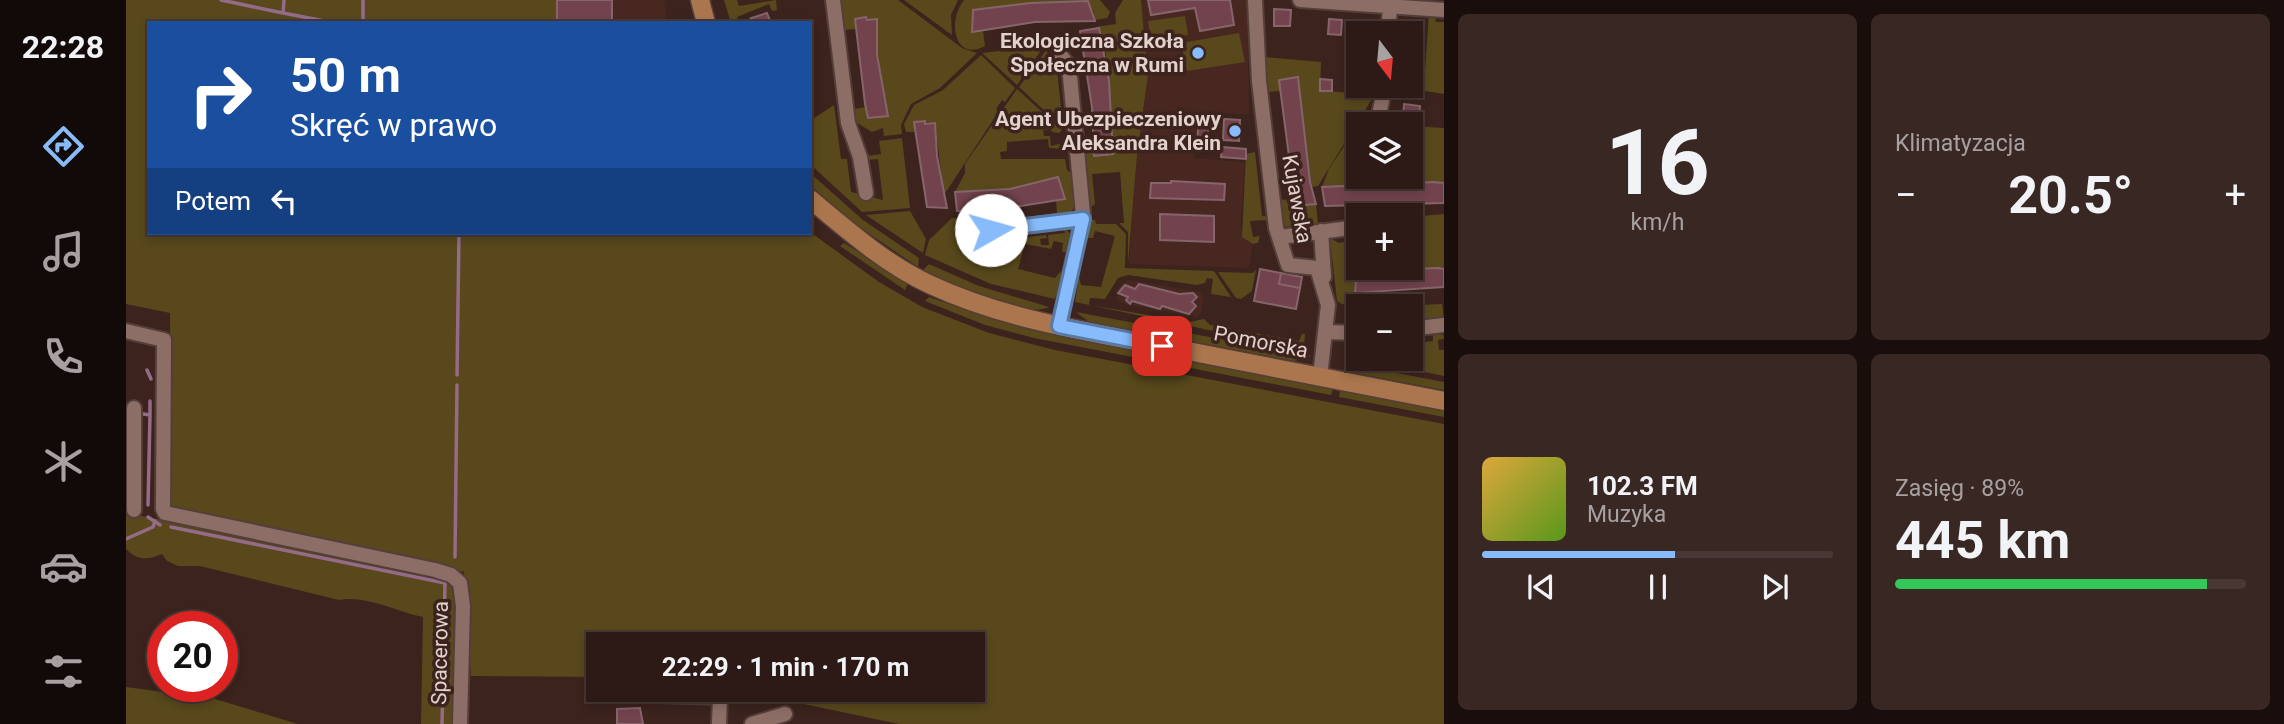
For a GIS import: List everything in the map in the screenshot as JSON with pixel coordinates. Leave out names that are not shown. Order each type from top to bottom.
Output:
[{"type":"main road","points":[[699,0],[704,21]]},
{"type":"main road","name":"Pomorska","points":[[812,202],[853,235],[928,284],[970,302],[1059,326],[1444,401]]},
{"type":"street","points":[[833,0],[848,123],[860,157],[866,193]]},
{"type":"street","name":"Kujawska","points":[[1255,0],[1259,81],[1280,237],[1288,265],[1317,268],[1324,285]]},
{"type":"street","points":[[1300,0],[1444,10]]},
{"type":"street","points":[[1389,21],[1390,8]]},
{"type":"street","points":[[1059,326],[1083,219],[1069,66],[1060,55]]},
{"type":"street","points":[[969,233],[1083,219]]},
{"type":"street","points":[[1280,237],[1346,229]]},
{"type":"street","points":[[1320,376],[1328,304],[1324,285],[1321,232]]},
{"type":"street","points":[[1423,327],[1444,324]]},
{"type":"street","name":"Spacerowa","points":[[126,331],[164,340],[165,513],[435,570],[451,575],[460,583],[463,606],[460,724]]},
{"type":"street","points":[[1327,332],[1346,333]]},
{"type":"street","points":[[131,421],[134,510]]},
{"type":"street","points":[[719,724],[720,702]]},
{"type":"street","points":[[752,724],[779,718]]},
{"type":"shaded area","points":[[126,0],[557,0],[557,21],[147,21],[147,235],[812,233],[879,282],[922,307],[989,333],[1055,350],[1444,424],[1444,724],[899,724],[794,702],[985,702],[985,632],[586,632],[586,677],[471,676],[464,572],[174,510],[171,503],[170,313],[126,304]]},
{"type":"shaded area","points":[[534,0],[664,0],[668,21],[533,21]]},
{"type":"shaded area","points":[[724,0],[737,0],[739,6],[776,0],[777,10],[772,11],[769,4],[737,17],[738,21],[730,21]]},
{"type":"shaded area","points":[[840,0],[898,0],[962,48],[977,53],[940,88],[911,104],[901,125],[902,134],[884,136],[883,128],[872,132],[854,121],[854,109],[867,107],[869,118],[888,116],[876,53],[877,19],[855,19],[856,29],[845,30]]},
{"type":"shaded area","points":[[904,0],[958,0],[951,15],[952,35]]},
{"type":"shaded area","points":[[964,0],[1100,0],[1110,12],[1107,18],[1095,20],[1093,10],[1029,3],[973,10],[972,32],[983,31],[985,46],[975,50],[961,45],[955,29],[959,9]]},
{"type":"shaded area","points":[[1123,0],[1141,0],[1148,75],[1137,155],[1128,264],[1128,232],[1119,223],[1124,223],[1120,172],[1092,174],[1095,204],[1091,207],[1084,147],[1093,145],[1094,156],[1113,153],[1108,67],[1101,36],[1096,27],[1116,24],[1115,13]]},
{"type":"shaded area","points":[[1141,0],[1247,0],[1249,114],[1197,112],[1194,158],[1245,162],[1241,222],[1242,236],[1253,244],[1249,268],[1129,264],[1137,155],[1148,75]]},
{"type":"shaded area","points":[[1429,13],[1434,13],[1436,22],[1444,22],[1444,94],[1423,89]]},
{"type":"shaded area","points":[[1185,16],[1188,35],[1151,42],[1148,21]]},
{"type":"shaded area","points":[[1239,33],[1245,62],[1187,71],[1181,43]]},
{"type":"shaded area","points":[[1044,46],[1017,85],[982,53]]},
{"type":"shaded area","points":[[1047,49],[1049,67],[1057,69],[1063,128],[1019,87]]},
{"type":"shaded area","points":[[981,55],[1015,88],[996,109],[999,111],[944,195],[935,123],[914,122],[915,132],[906,132],[904,124],[914,105],[943,90]]},
{"type":"shaded area","points":[[1263,57],[1321,62],[1320,91],[1346,92],[1346,98],[1373,98],[1364,112],[1346,112],[1346,141],[1318,186],[1311,187],[1298,78],[1280,79],[1281,91],[1268,92]]},
{"type":"shaded area","points":[[1017,89],[1062,130],[1059,133],[1052,132],[1051,129],[1043,130],[1044,136],[1050,136],[1051,146],[1063,143],[1063,149],[1049,148],[1048,139],[1007,142],[1007,151],[1000,152],[1001,159],[1065,159],[1067,170],[1074,175],[1077,204],[1069,214],[1057,214],[1056,200],[1065,198],[1058,177],[1010,189],[955,192],[965,173],[965,164]]},
{"type":"shaded area","points":[[834,105],[841,159],[847,159],[851,192],[883,200],[878,159],[867,160],[867,156],[881,154],[879,141],[902,138],[910,208],[862,212],[812,166],[812,120]]},
{"type":"shaded area","points":[[1423,127],[1444,128],[1444,183],[1423,184]]},
{"type":"shaded area","points":[[1346,143],[1346,186],[1322,187],[1329,169]]},
{"type":"shaded area","points":[[1255,152],[1262,216],[1271,217],[1270,220],[1250,221],[1253,237],[1260,236],[1258,243],[1253,244],[1242,237],[1246,154]]},
{"type":"shaded area","points":[[812,175],[863,220],[919,258],[918,267],[852,222],[812,187]]},
{"type":"shaded area","points":[[1294,199],[1295,202],[1304,202],[1305,205],[1316,204],[1318,224],[1283,227],[1279,200]]},
{"type":"shaded area","points":[[910,211],[926,239],[923,253],[866,215]]},
{"type":"shaded area","points":[[1444,214],[1444,269],[1423,269],[1423,216]]},
{"type":"shaded area","points":[[952,218],[962,219],[964,229],[958,230],[961,251],[1013,245],[1012,239],[1046,235],[1047,238],[1040,239],[1041,245],[1049,245],[1048,235],[1065,233],[1064,227],[1071,235],[1067,252],[1062,252],[1063,243],[1054,241],[1051,249],[1025,244],[1018,269],[1055,278],[1061,271],[1064,273],[1055,299],[991,284],[925,255],[929,240]]},
{"type":"shaded area","points":[[1089,219],[1095,220],[1096,224],[1116,224],[1126,234],[1125,268],[1214,271],[1231,297],[1211,294],[1213,279],[1207,278],[1205,283],[1197,285],[1128,275],[1118,278],[1105,299],[1090,298],[1089,305],[1075,302],[1079,277],[1081,285],[1101,287],[1115,236],[1095,231],[1093,238],[1088,238]]},
{"type":"shaded area","points":[[1330,238],[1339,243],[1346,242],[1346,280],[1356,280],[1355,292],[1366,292],[1346,294],[1346,304],[1337,301]]},
{"type":"shaded area","points":[[844,243],[908,283],[905,290],[840,246]]},
{"type":"shaded area","points":[[929,264],[979,286],[1049,307],[1037,310],[1022,309],[986,298],[923,270]]},
{"type":"shaded area","points":[[1256,270],[1252,291],[1241,299],[1236,298],[1218,272],[1253,273]]},
{"type":"shaded area","points":[[1128,280],[1200,292],[1204,298],[1201,312],[1197,317],[1118,301],[1118,287]]},
{"type":"shaded area","points":[[929,297],[996,320],[1056,335],[1333,389],[1331,395],[1034,338],[985,325],[925,301]]},
{"type":"shaded area","points":[[1442,304],[1444,319],[1423,322],[1423,305]]},
{"type":"shaded area","points":[[1091,305],[1190,322],[1204,319],[1210,325],[1299,341],[1302,334],[1305,334],[1304,345],[1271,343]]},
{"type":"shaded area","points":[[1076,312],[1312,356],[1294,361],[1089,322]]},
{"type":"shaded area","points":[[1433,333],[1444,335],[1444,339],[1438,340],[1439,350],[1444,350],[1444,376],[1420,371],[1423,371],[1423,342],[1433,341]]},
{"type":"shaded area","points":[[1386,371],[1444,382],[1444,390],[1355,373]]},
{"type":"shaded area","points":[[1340,390],[1444,409],[1444,417],[1339,397]]},
{"type":"shaded area","points":[[126,513],[436,573],[456,587],[458,598],[456,724],[421,724],[423,617],[371,602],[339,600],[200,566],[178,566],[167,561],[162,554],[148,558],[139,557],[126,549]]},
{"type":"shaded area","points":[[126,687],[147,690],[147,702],[225,702],[298,724],[126,724]]},
{"type":"building","points":[[557,0],[612,0],[612,21],[557,21]]},
{"type":"building","points":[[1148,0],[1230,0],[1234,25],[1200,31],[1195,8],[1151,15]]},
{"type":"building","points":[[1088,1],[1095,21],[1035,22],[972,32],[973,10],[1030,3]]},
{"type":"building","points":[[1274,9],[1291,10],[1290,26],[1274,26]]},
{"type":"building","points":[[767,13],[770,21],[749,21]]},
{"type":"building","points":[[866,17],[867,20],[877,19],[877,55],[888,116],[868,118],[855,19]]},
{"type":"building","points":[[1329,19],[1342,20],[1341,35],[1328,34]]},
{"type":"building","points":[[1099,28],[1109,81],[1113,154],[1094,156],[1092,107],[1080,31]]},
{"type":"building","points":[[1298,77],[1310,182],[1316,204],[1304,205],[1304,202],[1295,202],[1279,80]]},
{"type":"building","points":[[1320,79],[1332,80],[1332,91],[1320,91]]},
{"type":"building","points":[[1404,104],[1420,106],[1420,112],[1403,112]]},
{"type":"building","points":[[1199,114],[1210,115],[1208,145],[1197,145]]},
{"type":"building","points":[[1224,119],[1240,120],[1239,141],[1223,140]]},
{"type":"building","points":[[925,121],[925,124],[935,123],[937,156],[947,208],[927,207],[914,122]]},
{"type":"building","points":[[1222,147],[1246,149],[1246,159],[1221,157]]},
{"type":"building","points":[[1058,177],[1065,199],[989,211],[957,211],[955,192],[1010,189]]},
{"type":"building","points":[[1171,181],[1225,184],[1224,200],[1150,198],[1151,183]]},
{"type":"building","points":[[1423,182],[1444,183],[1444,203],[1346,203],[1346,205],[1325,206],[1322,187],[1423,189]]},
{"type":"building","points":[[1160,214],[1214,216],[1214,242],[1160,240]]},
{"type":"building","points":[[1260,269],[1281,273],[1279,284],[1300,288],[1296,309],[1254,301]]},
{"type":"building","points":[[1423,269],[1444,269],[1444,287],[1355,293],[1356,280],[1423,280]]},
{"type":"building","points":[[1281,273],[1302,277],[1300,288],[1279,284]]},
{"type":"building","points":[[1139,284],[1179,294],[1193,293],[1197,297],[1192,302],[1196,306],[1189,314],[1162,306],[1160,309],[1132,301],[1130,304],[1126,300],[1128,297],[1118,293],[1125,285],[1135,289]]},
{"type":"building","points":[[640,708],[643,724],[617,724],[617,709]]},
{"type":"waterway","points":[[221,0],[283,13]]},
{"type":"waterway","points":[[284,0],[283,13],[325,21]]},
{"type":"waterway","points":[[363,0],[363,21]]},
{"type":"waterway","points":[[457,375],[459,235]]},
{"type":"waterway","points":[[147,370],[151,379]]},
{"type":"waterway","points":[[455,557],[457,385]]},
{"type":"waterway","points":[[150,401],[150,415]]},
{"type":"waterway","points":[[137,413],[150,415],[148,505]]},
{"type":"waterway","points":[[148,517],[160,525]]},
{"type":"waterway","points":[[126,539],[153,527],[155,521]]},
{"type":"waterway","points":[[171,527],[445,583]]},
{"type":"waterway","points":[[442,724],[445,583]]},
{"type":"place","name":"Ekologiczna Szkoła Społeczna w Rumi","points":[[1198,53]]},
{"type":"place","name":"Agent Ubezpieczeniowy Aleksandra Klein","points":[[1235,131]]},
{"type":"route","points":[[991,230],[1083,219],[1059,326],[1162,346]]}]
